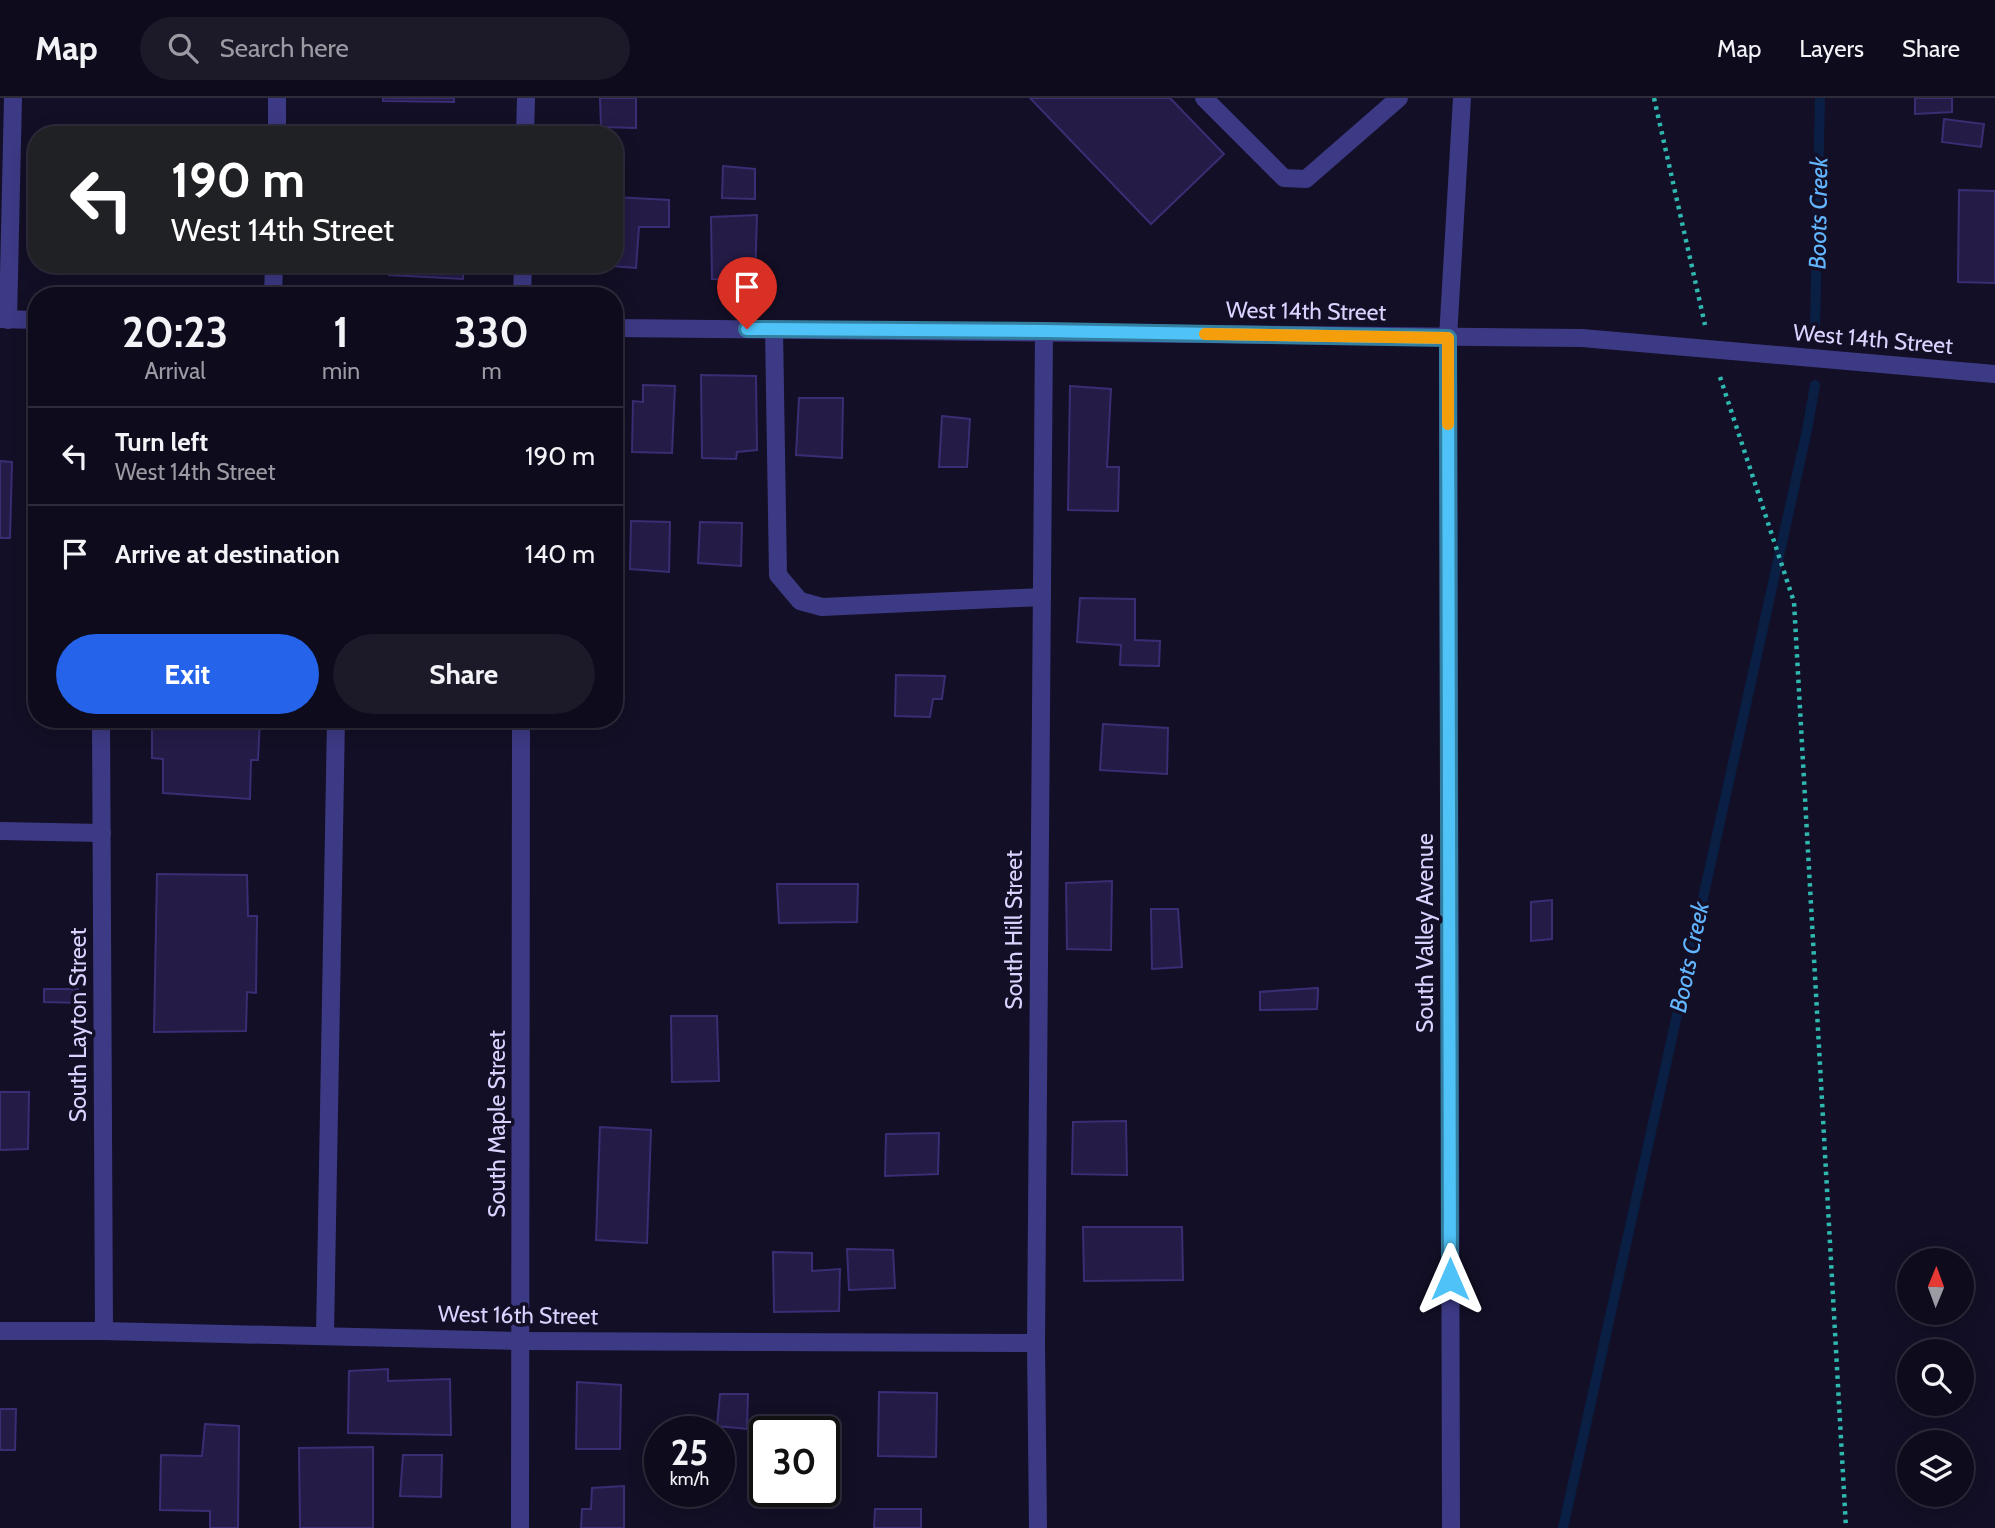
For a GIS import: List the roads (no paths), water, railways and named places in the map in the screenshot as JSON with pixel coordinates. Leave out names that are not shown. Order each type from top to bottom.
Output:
[{"type":"street","points":[[13,98],[4,319],[28,320]]},
{"type":"street","points":[[276,126],[277,98]]},
{"type":"street","points":[[525,126],[526,98]]},
{"type":"street","points":[[1203,98],[1284,178],[1306,179],[1399,98]]},
{"type":"street","name":"South Valley Avenue","points":[[1451,1528],[1448,338],[1462,98]]},
{"type":"street","name":"West 14th Street","points":[[623,328],[1582,338],[1995,374]]},
{"type":"street","points":[[774,330],[778,575],[800,601],[822,607],[1042,597]]},
{"type":"street","name":"South Hill Street","points":[[1038,1528],[1036,1343],[1044,331]]},
{"type":"street","name":"South Layton Street","points":[[101,728],[103,1331]]},
{"type":"street","points":[[325,1335],[337,728]]},
{"type":"street","name":"South Maple Street","points":[[520,1528],[522,728]]},
{"type":"street","points":[[0,831],[102,833]]},
{"type":"street","name":"West 16th Street","points":[[0,1331],[325,1335],[522,1341],[1036,1343]]},
{"type":"waterway","name":"Boots Creek","points":[[1815,328],[1820,98]]},
{"type":"waterway","name":"Boots Creek","points":[[1563,1528],[1815,385]]}]
